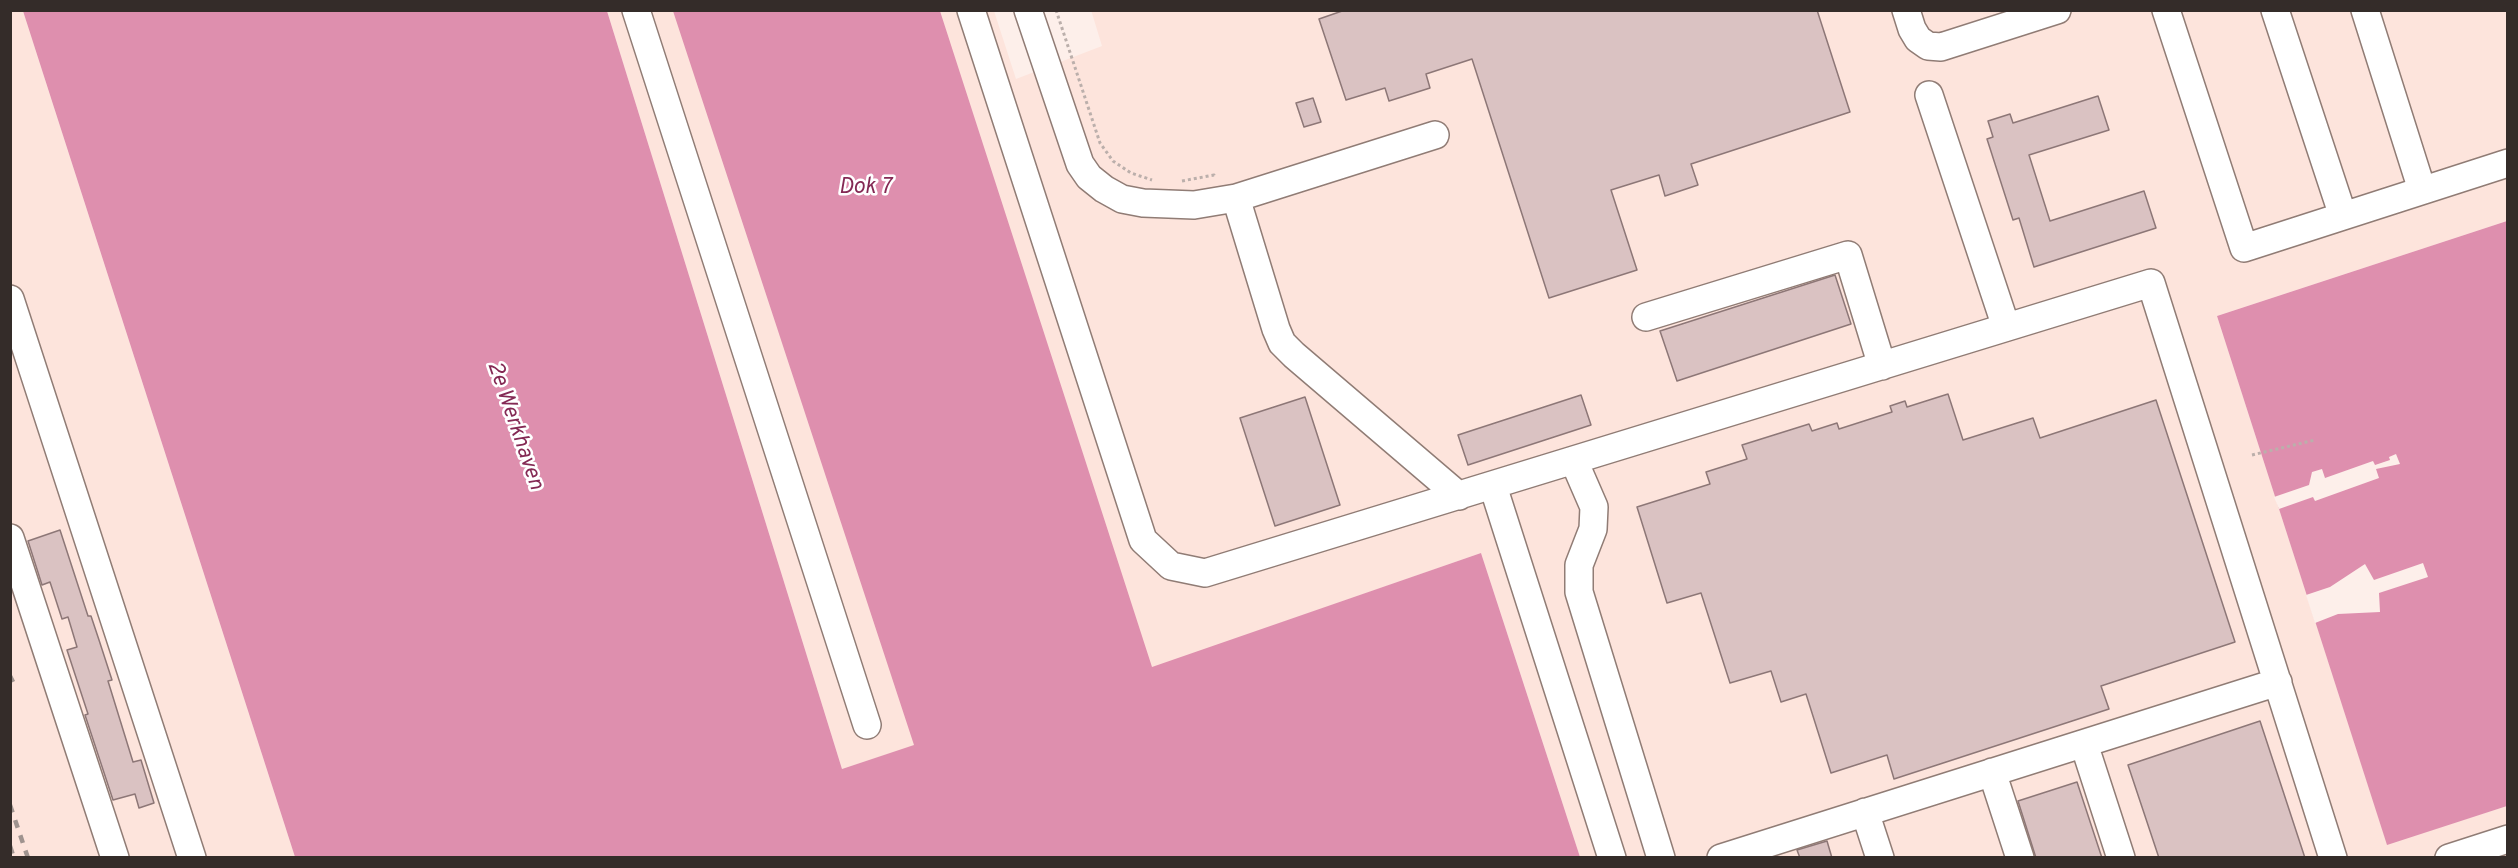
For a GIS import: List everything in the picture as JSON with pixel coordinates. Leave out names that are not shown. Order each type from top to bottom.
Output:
[{"type":"lane","points":[[636,10],[867,725]]},
{"type":"lane","points":[[971,10],[1143,540],[1171,566],[1204,573],[2151,283],[2333,858]]},
{"type":"lane","points":[[1028,10],[1080,164],[1089,177],[1122,199],[1143,203],[1194,205],[1228,200],[1435,135]]},
{"type":"lane","points":[[1906,10],[1918,39],[1928,46],[1941,47],[2057,10]]},
{"type":"lane","points":[[2166,10],[2244,248],[2508,163]]},
{"type":"lane","points":[[2275,10],[2343,216]]},
{"type":"lane","points":[[2365,10],[2422,190]]},
{"type":"lane","points":[[1929,95],[2006,327]]},
{"type":"lane","points":[[1228,200],[1282,343],[1294,356],[1460,496]]},
{"type":"lane","points":[[1646,317],[1848,255],[1882,366]]},
{"type":"lane","points":[[10,299],[192,858]]},
{"type":"lane","points":[[1574,461],[1594,507],[1593,529],[1579,565],[1579,592],[1661,858]]},
{"type":"lane","points":[[1493,486],[1612,858]]},
{"type":"lane","points":[[10,538],[116,858]]},
{"type":"lane","points":[[1721,858],[1785,848],[1865,812],[2278,682]]},
{"type":"lane","points":[[2084,744],[2121,858]]},
{"type":"lane","points":[[1992,772],[2020,858]]},
{"type":"lane","points":[[1865,812],[1880,858]]},
{"type":"lane","points":[[2449,858],[2508,839]]},
{"type":"path","points":[[1056,10],[1100,143],[1113,161],[1131,173],[1153,180],[1162,180]]},
{"type":"path","points":[[1181,181],[1214,175],[1228,200]]},
{"type":"path","points":[[2253,455],[2315,440]]},
{"type":"shaded area","points":[[1091,10],[2507,11],[2507,221],[2217,316],[2387,844],[2507,806],[2507,857],[1580,857],[1481,553],[1152,668],[842,769],[607,11],[994,11],[1016,79],[1102,46]]},
{"type":"shaded area","points":[[10,11],[23,11],[295,857],[11,857]]},
{"type":"water","points":[[23,11],[607,11],[842,769],[914,745],[673,11],[940,11],[1152,667],[1481,553],[1580,857],[295,857]]},
{"type":"water","points":[[2507,221],[2507,806],[2387,845],[2217,316]]},
{"type":"pier","points":[[2396,454],[2400,464],[2376,469],[2379,478],[2315,501],[2313,497],[2279,509],[2274,497],[2309,485],[2312,472],[2322,469],[2325,478],[2373,461],[2375,465],[2390,460],[2389,457]]},
{"type":"pier","points":[[2423,563],[2428,577],[2379,593],[2380,612],[2338,614],[2315,623],[2306,595],[2330,587],[2365,564],[2374,580]]},
{"type":"building","points":[[1345,10],[1817,10],[1850,112],[1691,164],[1698,185],[1665,196],[1659,175],[1611,190],[1637,270],[1549,298],[1472,59],[1426,74],[1430,88],[1389,101],[1385,88],[1346,100],[1319,19]]},
{"type":"building","points":[[2098,96],[2109,130],[2029,155],[2050,221],[2144,191],[2156,228],[2034,267],[2019,218],[2013,220],[1987,139],[1993,137],[1988,121],[2010,114],[2013,123]]},
{"type":"building","points":[[1313,98],[1321,122],[1304,127],[1296,103]]},
{"type":"building","points":[[1835,275],[1851,324],[1677,381],[1660,331]]},
{"type":"building","points":[[1948,394],[1963,440],[2033,418],[2040,438],[2156,400],[2235,642],[2101,686],[2109,709],[1894,779],[1887,755],[1831,773],[1806,694],[1781,702],[1771,671],[1730,683],[1701,593],[1667,603],[1637,507],[1710,484],[1706,472],[1747,459],[1742,445],[1809,424],[1812,431],[1837,423],[1839,429],[1892,412],[1890,406],[1905,401],[1907,407]]},
{"type":"building","points":[[1581,395],[1591,425],[1468,465],[1458,435]]},
{"type":"building","points":[[1305,397],[1340,505],[1275,526],[1240,418]]},
{"type":"building","points":[[60,530],[112,680],[108,681],[133,762],[141,760],[154,803],[139,808],[135,794],[113,800],[85,715],[88,714],[67,650],[77,647],[68,617],[62,619],[50,582],[42,585],[28,541]]},
{"type":"building","points":[[2260,721],[2305,858],[2159,858],[2128,765]]},
{"type":"building","points":[[2077,782],[2102,858],[2036,858],[2018,801]]},
{"type":"building","points":[[1827,841],[1832,858],[1800,858],[1797,850]]},
{"type":"railway","points":[[10,676],[13,682]]},
{"type":"railway","points":[[10,805],[28,858]]},
{"type":"railway","points":[[10,846],[14,858]]},
{"type":"water label","name":"Dok 7","points":[[865,189]]},
{"type":"water label","name":"2e Werkhaven","points":[[514,426]]}]
